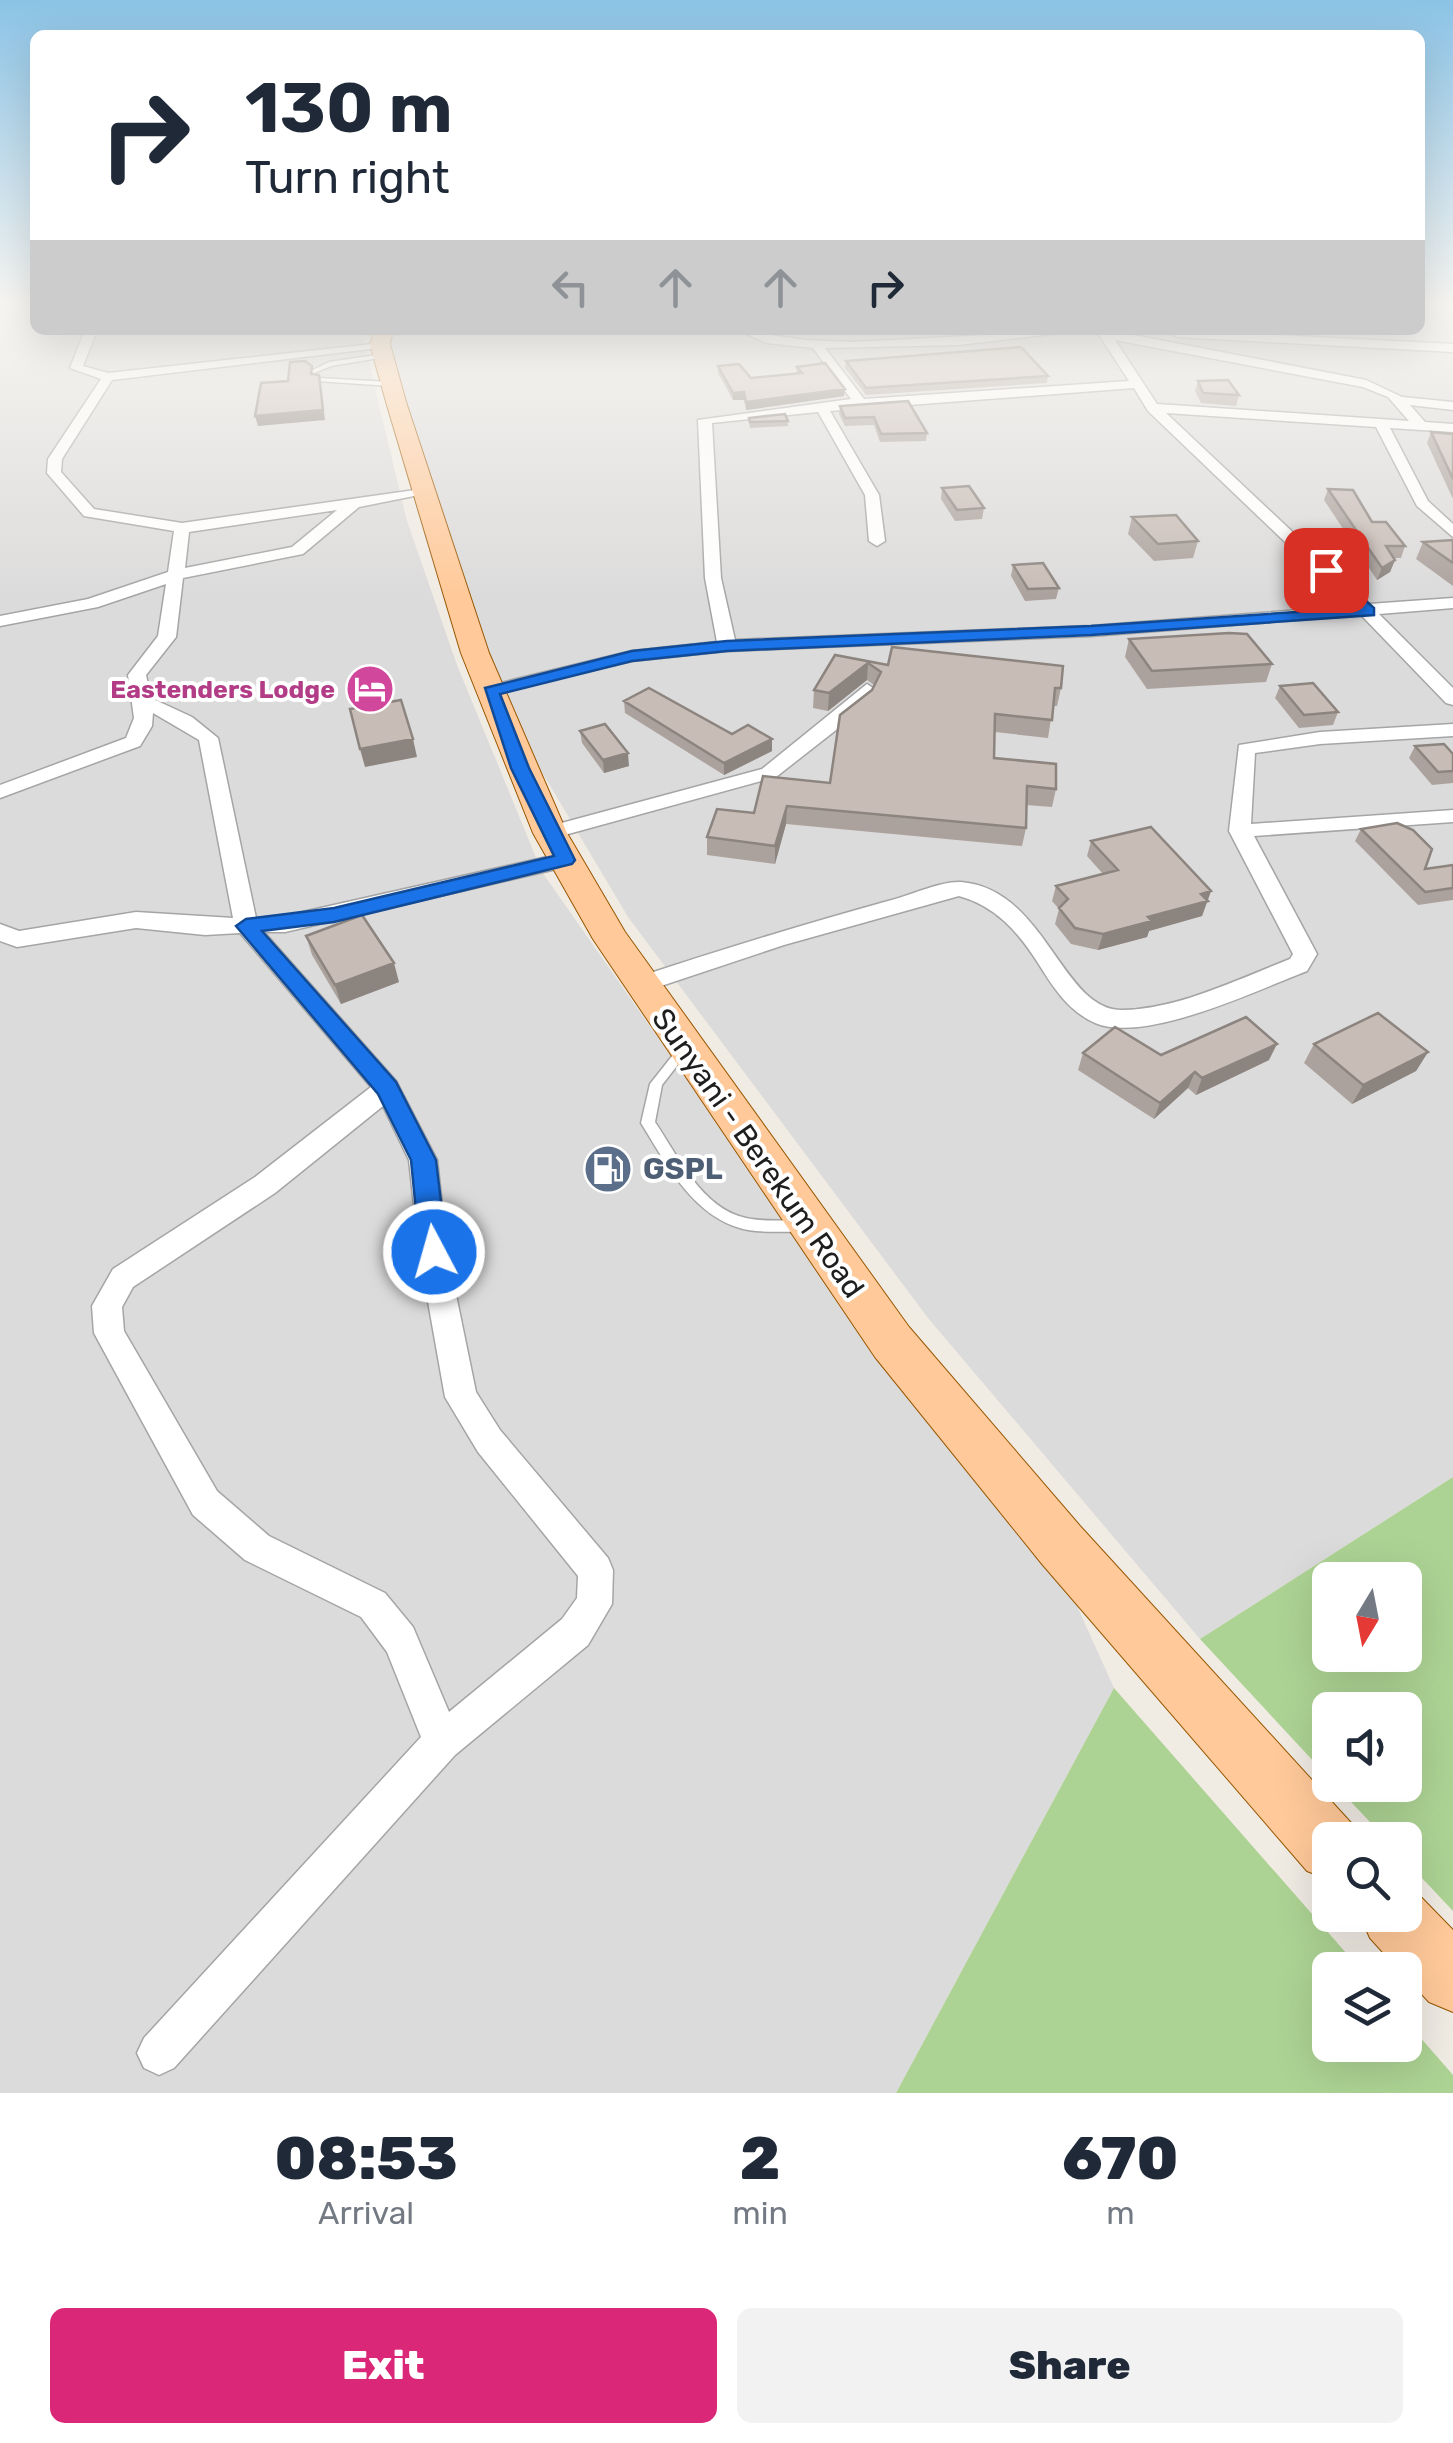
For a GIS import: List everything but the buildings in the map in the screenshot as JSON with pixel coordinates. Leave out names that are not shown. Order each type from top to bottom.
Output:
[{"type":"main road","name":"Sunyani - Berekum Road","points":[[396,401],[422,493],[490,691],[558,846],[640,985],[892,1342],[1048,1530],[1312,1828]]},
{"type":"main road","points":[[1410,1932],[1453,1978]]},
{"type":"street","points":[[93,401],[56,459],[54,473],[89,514],[182,528],[422,493]]},
{"type":"street","points":[[727,646],[713,578],[705,420],[902,401]]},
{"type":"street","points":[[1149,401],[1453,699]]},
{"type":"street","points":[[1399,401],[1420,426]]},
{"type":"street","points":[[1404,401],[1453,406]]},
{"type":"street","points":[[1154,408],[1453,428]]},
{"type":"street","points":[[823,410],[872,495],[878,541]]},
{"type":"street","points":[[1381,423],[1432,514],[1453,532]]},
{"type":"street","points":[[0,621],[92,603],[176,574],[298,551],[354,503]]},
{"type":"street","points":[[1432,514],[1453,513]]},
{"type":"street","points":[[0,792],[133,742],[147,721],[138,675],[167,637],[182,528]]},
{"type":"street","points":[[490,691],[632,656],[727,646],[1091,630],[1453,603]]},
{"type":"street","points":[[0,932],[17,939],[136,920],[246,926],[334,915],[558,846],[769,772],[861,702],[867,690]]},
{"type":"street","points":[[140,700],[186,720],[208,738],[216,798],[246,926],[388,1088],[423,1160],[434,1252],[461,1398],[489,1441],[596,1570],[594,1604],[576,1632],[442,1742],[158,2054]]},
{"type":"street","points":[[640,985],[776,940],[958,889],[980,892],[1002,902],[1088,1010],[1125,1019],[1206,999],[1299,965],[1305,954],[1240,831],[1246,749],[1320,738],[1453,730]]},
{"type":"street","points":[[1240,831],[1453,816]]},
{"type":"street","points":[[388,1088],[265,1186],[123,1278],[107,1306],[109,1334],[205,1503],[257,1548],[373,1605],[400,1640],[442,1742]]},
{"type":"lane","points":[[684,1049],[656,1084],[648,1123],[704,1200],[718,1213],[742,1224],[809,1226]]},
{"type":"shaded area","points":[[0,401],[378,401],[407,521],[457,665],[542,872],[782,1215],[1068,1586],[1114,1688],[896,2093],[0,2093]]},
{"type":"shaded area","points":[[402,401],[1453,401],[1453,1477],[1320,1562],[1312,1562],[1312,1567],[1200,1639],[928,1318],[628,917],[504,708]]},
{"type":"green space","points":[[1453,1477],[1453,1911],[1422,1878],[1422,1822],[1370,1822],[1351,1802],[1422,1802],[1422,1692],[1312,1692],[1312,1760],[1200,1639],[1312,1567],[1312,1672],[1422,1672],[1422,1562],[1320,1562]]},
{"type":"green space","points":[[1114,1688],[1312,1914],[1312,1932],[1328,1932],[1345,1952],[1312,1952],[1312,2062],[1422,2062],[1422,2039],[1453,2075],[1453,2093],[896,2093]]},
{"type":"place","name":"Eastenders Lodge","points":[[370,689]]},
{"type":"place","name":"GSPL","points":[[608,1169]]},
{"type":"route","points":[[434,1252],[423,1160],[388,1088],[246,926],[334,915],[566,860],[520,768],[490,691],[584,671],[632,656],[727,646],[1091,630],[1368,612],[1326,570]]}]
